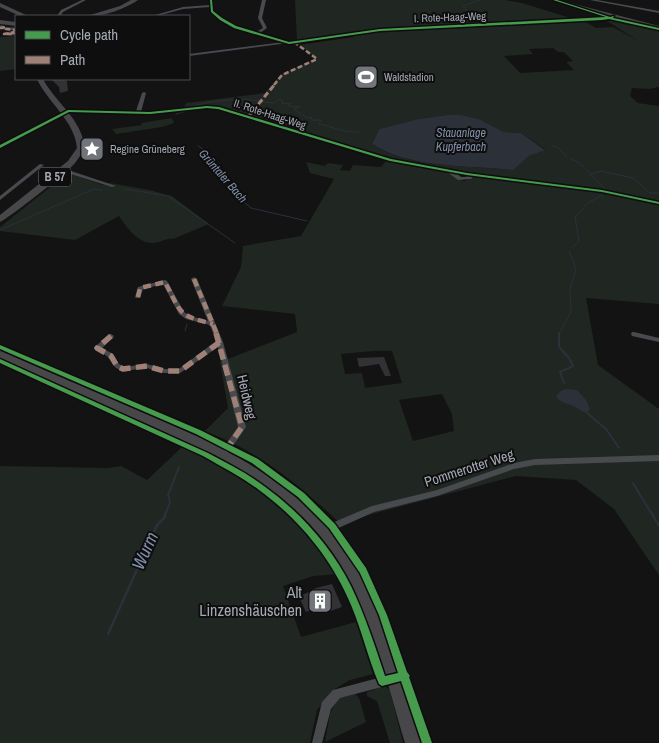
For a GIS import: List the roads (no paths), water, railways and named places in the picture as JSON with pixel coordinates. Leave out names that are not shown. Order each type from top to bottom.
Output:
[{"type":"main road","points":[[94,15],[122,7],[135,0]]},
{"type":"main road","points":[[554,0],[659,28]]},
{"type":"main road","points":[[0,5],[22,15]]},
{"type":"main road","points":[[1,26],[9,23],[15,27]]},
{"type":"main road","name":"B 57","points":[[0,219],[63,170],[80,153],[82,144],[79,136],[46,91],[40,80]]},
{"type":"main road","points":[[0,354],[223,454],[272,483],[296,503],[323,532],[342,557],[362,593],[394,679],[414,743]]},
{"type":"street","points":[[59,15],[84,0]]},
{"type":"street","points":[[211,0],[210,6],[215,14],[228,24],[289,43]]},
{"type":"street","points":[[256,33],[265,28],[260,18],[264,0]]},
{"type":"street","points":[[592,0],[659,12]]},
{"type":"street","points":[[623,7],[629,0]]},
{"type":"street","points":[[158,15],[175,10],[210,6]]},
{"type":"street","name":"I. Rote-Haag-Weg","points":[[190,56],[380,30],[602,20],[613,17]]},
{"type":"street","points":[[15,28],[0,28],[8,25],[15,28]]},
{"type":"street","points":[[138,113],[144,93]]},
{"type":"street","name":"II. Rote-Haag-Weg","points":[[63,113],[75,110],[138,113],[218,108],[356,152],[448,170]]},
{"type":"street","points":[[0,147],[63,113]]},
{"type":"street","points":[[0,198],[42,165]]},
{"type":"street","points":[[63,170],[114,186]]},
{"type":"street","name":"Heidweg","points":[[194,278],[220,342],[242,427],[223,454]]},
{"type":"street","points":[[138,298],[140,288],[165,282],[181,313],[197,321],[213,324]]},
{"type":"street","points":[[634,334],[659,340]]},
{"type":"street","points":[[111,336],[97,348],[110,356],[117,366],[123,368],[147,366],[164,371],[180,371],[220,342]]},
{"type":"street","name":"Pommerotter Weg","points":[[323,532],[372,508],[437,494],[514,466],[535,462],[608,462],[658,458]]},
{"type":"street","points":[[317,743],[326,706],[337,694],[394,679]]},
{"type":"water","name":"Stauanlage Kupferbach","points":[[462,115],[479,119],[504,132],[521,133],[545,150],[529,156],[513,170],[422,162],[387,152],[372,144],[379,129],[418,119]]},
{"type":"water","points":[[562,390],[577,390],[586,400],[590,409],[587,413],[558,399],[556,396]]},
{"type":"waterway","points":[[465,8],[463,6],[480,0]]},
{"type":"waterway","points":[[465,9],[475,16],[474,22],[477,25]]},
{"type":"waterway","points":[[176,114],[186,111],[187,108],[214,101],[260,101],[281,75],[316,59]]},
{"type":"waterway","points":[[263,102],[274,103],[280,99],[283,102],[281,104],[291,103],[288,106],[300,107],[294,109],[307,118],[311,117],[312,120],[321,120],[319,124],[344,131],[359,132]]},
{"type":"waterway","name":"Grüntaler Bach","points":[[198,146],[203,149],[230,181],[244,202],[251,208],[307,221]]},
{"type":"waterway","points":[[551,146],[557,147],[567,157]]},
{"type":"waterway","points":[[571,159],[580,163],[591,174]]},
{"type":"waterway","points":[[591,174],[601,171],[633,178],[650,193],[659,193]]},
{"type":"waterway","points":[[591,174],[607,191]]},
{"type":"waterway","name":"Wurm","points":[[0,230],[94,189],[102,190]]},
{"type":"waterway","name":"Wurm","points":[[125,189],[168,196],[235,243]]},
{"type":"waterway","points":[[573,247],[579,241],[575,217],[588,203],[602,195],[603,198]]},
{"type":"waterway","points":[[559,334],[571,312],[570,289],[576,269],[569,251]]},
{"type":"waterway","name":"Wurm","points":[[185,331],[187,324]]},
{"type":"waterway","points":[[559,334],[559,347],[569,358],[573,366],[560,372],[564,383]]},
{"type":"waterway","points":[[587,413],[606,429],[619,448]]},
{"type":"waterway","name":"Wurm","points":[[166,513],[170,502],[168,495],[179,467]]},
{"type":"waterway","points":[[633,483],[651,513]]},
{"type":"waterway","name":"Wurm","points":[[108,634],[157,525],[164,518],[166,512]]},
{"type":"waterway","points":[[651,512],[659,526]]},
{"type":"place","name":"Waldstadion","points":[[366,77]]},
{"type":"place","name":"Regine Grüneberg","points":[[92,149]]},
{"type":"place","name":"Alt Linzenshäuschen","points":[[320,601]]}]
